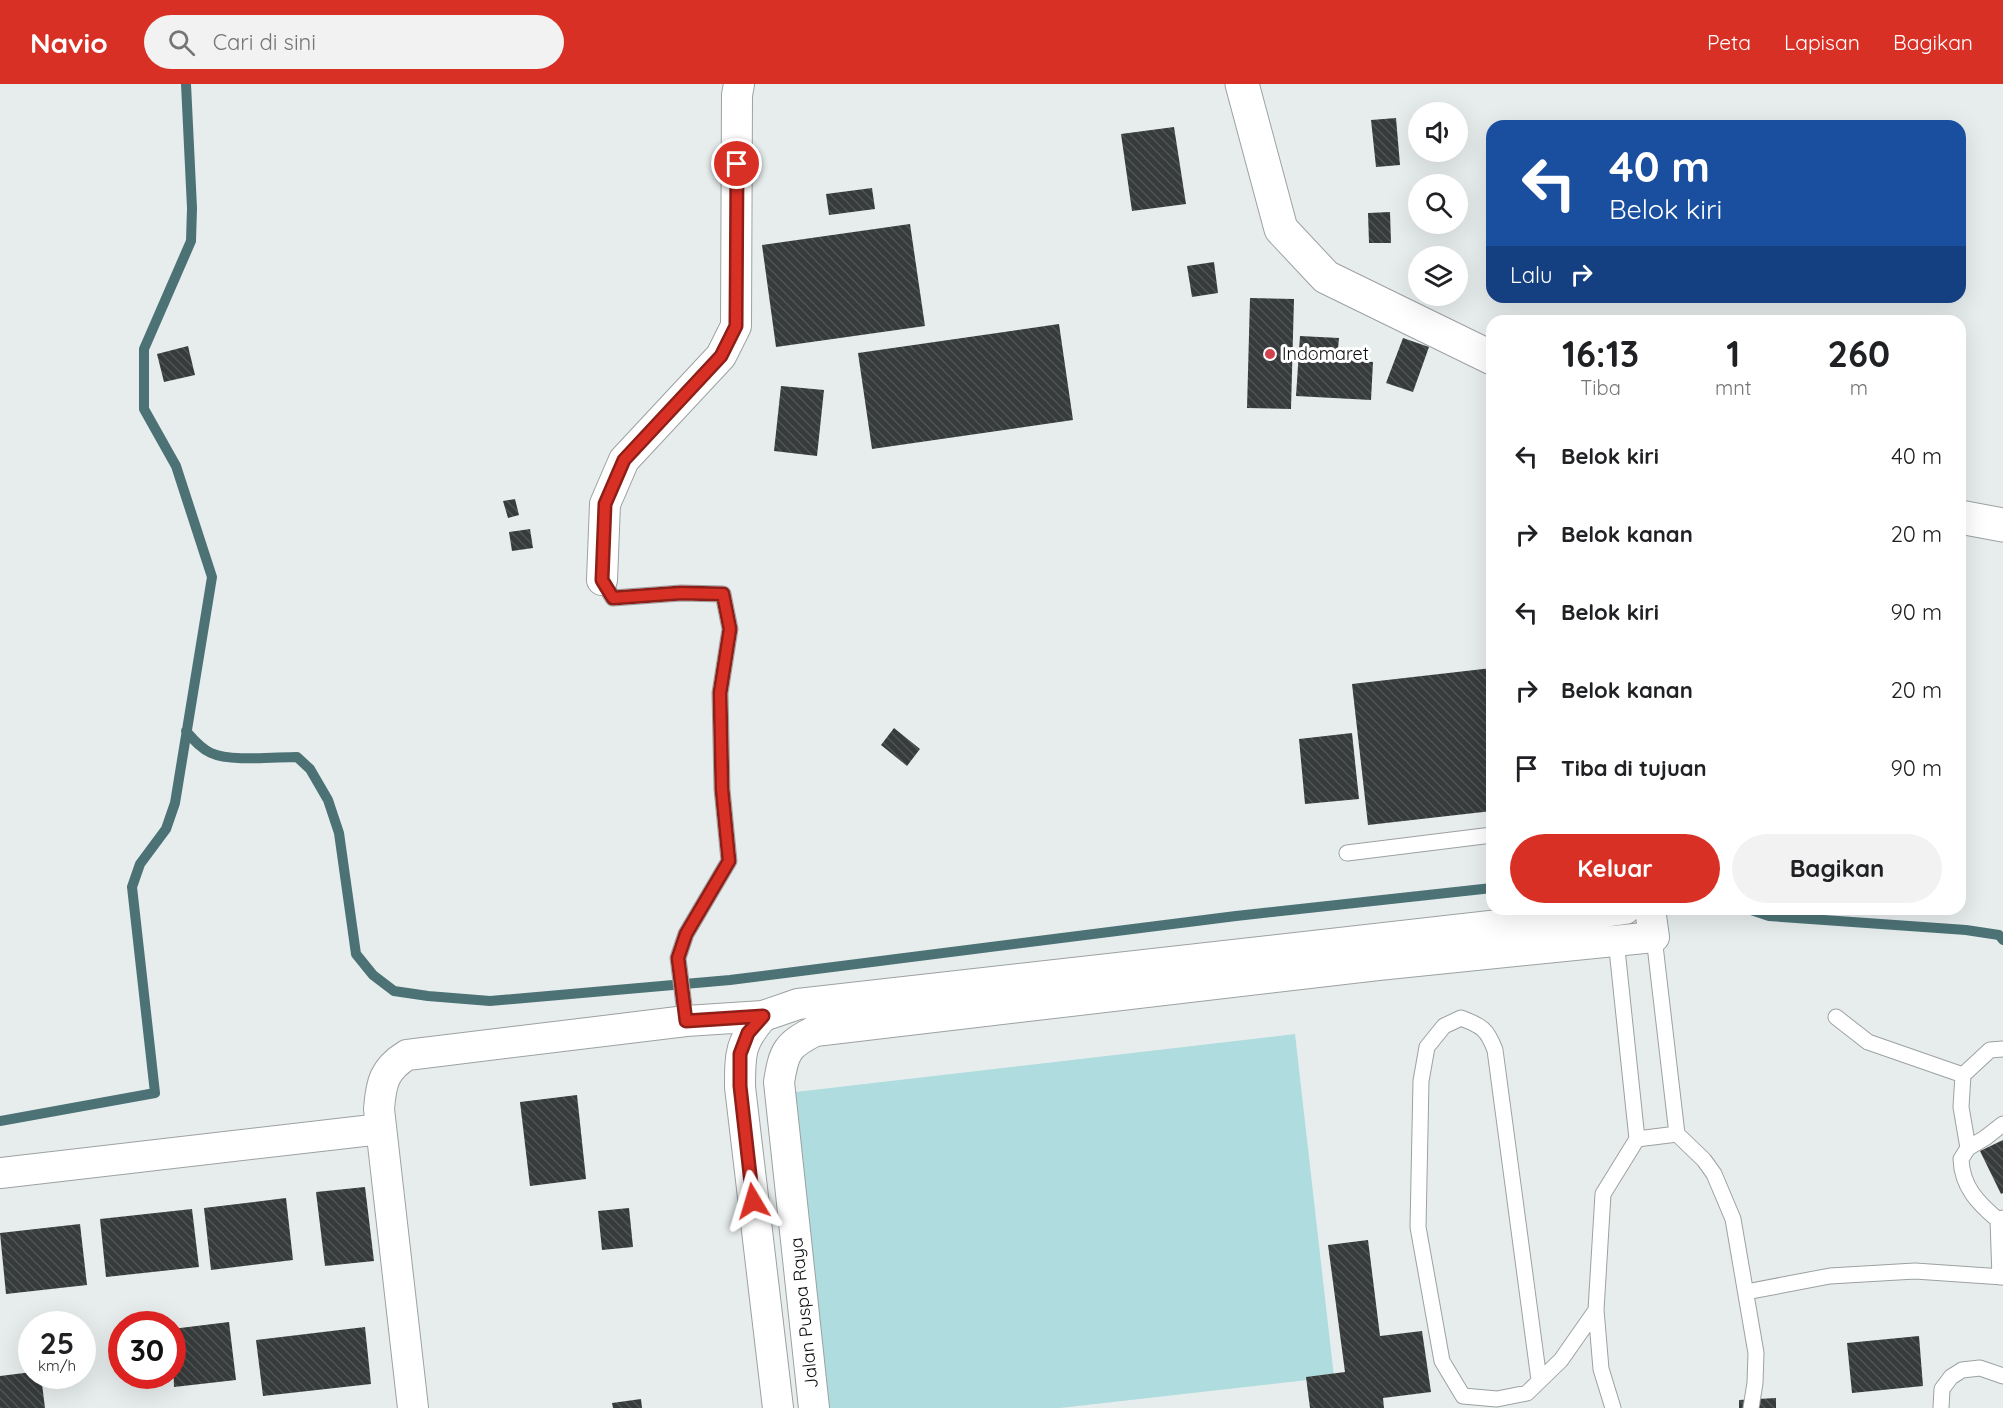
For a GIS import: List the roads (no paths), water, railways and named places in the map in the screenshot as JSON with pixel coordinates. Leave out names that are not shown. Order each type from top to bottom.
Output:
[{"type":"main road","points":[[1242,84],[1281,229],[1326,277],[1486,354]]},
{"type":"main road","points":[[1966,518],[2003,525]]},
{"type":"street","points":[[602,580],[605,504],[624,460],[721,356],[736,326],[737,95],[739,84]]},
{"type":"street","points":[[413,1408],[379,1109],[380,1092],[385,1077],[393,1063],[407,1055],[686,1021],[763,1016],[798,1004],[1582,915]]},
{"type":"street","points":[[1616,915],[1616,940],[1652,923]]},
{"type":"street","name":"Jalan Puspa Raya","points":[[814,1408],[779,1082],[782,1060],[794,1042],[815,1031],[1378,965],[1616,940]]},
{"type":"street","name":"Jalan Puspa Raya","points":[[763,1016],[748,1033],[740,1054],[740,1086],[778,1408]]},
{"type":"street","points":[[740,1086],[779,1082]]},
{"type":"street","points":[[0,1173],[381,1129]]},
{"type":"lane","points":[[602,580],[613,598],[681,593],[723,594],[730,629],[720,693],[722,789],[729,861],[686,934],[678,958],[686,1021]]},
{"type":"lane","points":[[1347,853],[1486,836]]},
{"type":"lane","points":[[1652,923],[1677,1134],[1704,1160],[1723,1194],[1733,1219],[1756,1368],[1751,1408]]},
{"type":"lane","points":[[1613,1408],[1601,1369],[1596,1310],[1603,1194],[1637,1139],[1616,940]]},
{"type":"lane","points":[[1836,1017],[1868,1042],[1963,1075]]},
{"type":"lane","points":[[1539,1380],[1495,1050],[1489,1035],[1479,1025],[1461,1018],[1444,1026],[1427,1047],[1421,1081],[1418,1227],[1442,1361],[1463,1396],[1497,1400],[1527,1393],[1561,1360],[1596,1310]]},
{"type":"lane","points":[[1968,1148],[1961,1107],[1963,1075],[1990,1050],[2003,1049]]},
{"type":"lane","points":[[1746,1292],[1830,1276],[1915,1271],[2002,1277],[2001,1219],[1982,1207],[1964,1182],[1961,1159],[1968,1148],[2003,1124]]},
{"type":"lane","points":[[1637,1139],[1677,1134]]},
{"type":"lane","points":[[1941,1408],[1942,1389],[1951,1377],[1962,1370],[1980,1368],[2003,1376]]},
{"type":"waterway","points":[[0,1121],[155,1093],[132,887],[140,864],[166,829],[175,803],[212,577],[176,466],[144,409],[144,349],[191,241],[192,208],[186,84]]},
{"type":"waterway","points":[[186,731],[203,749],[219,756],[297,757],[310,769],[328,800],[339,833],[356,954],[373,975],[394,991],[428,996],[490,1001],[730,980],[1236,916],[1486,889]]},
{"type":"waterway","points":[[1766,915],[1966,930],[1999,935],[2003,940]]},
{"type":"place","name":"Indomaret","points":[[1270,354]]}]
